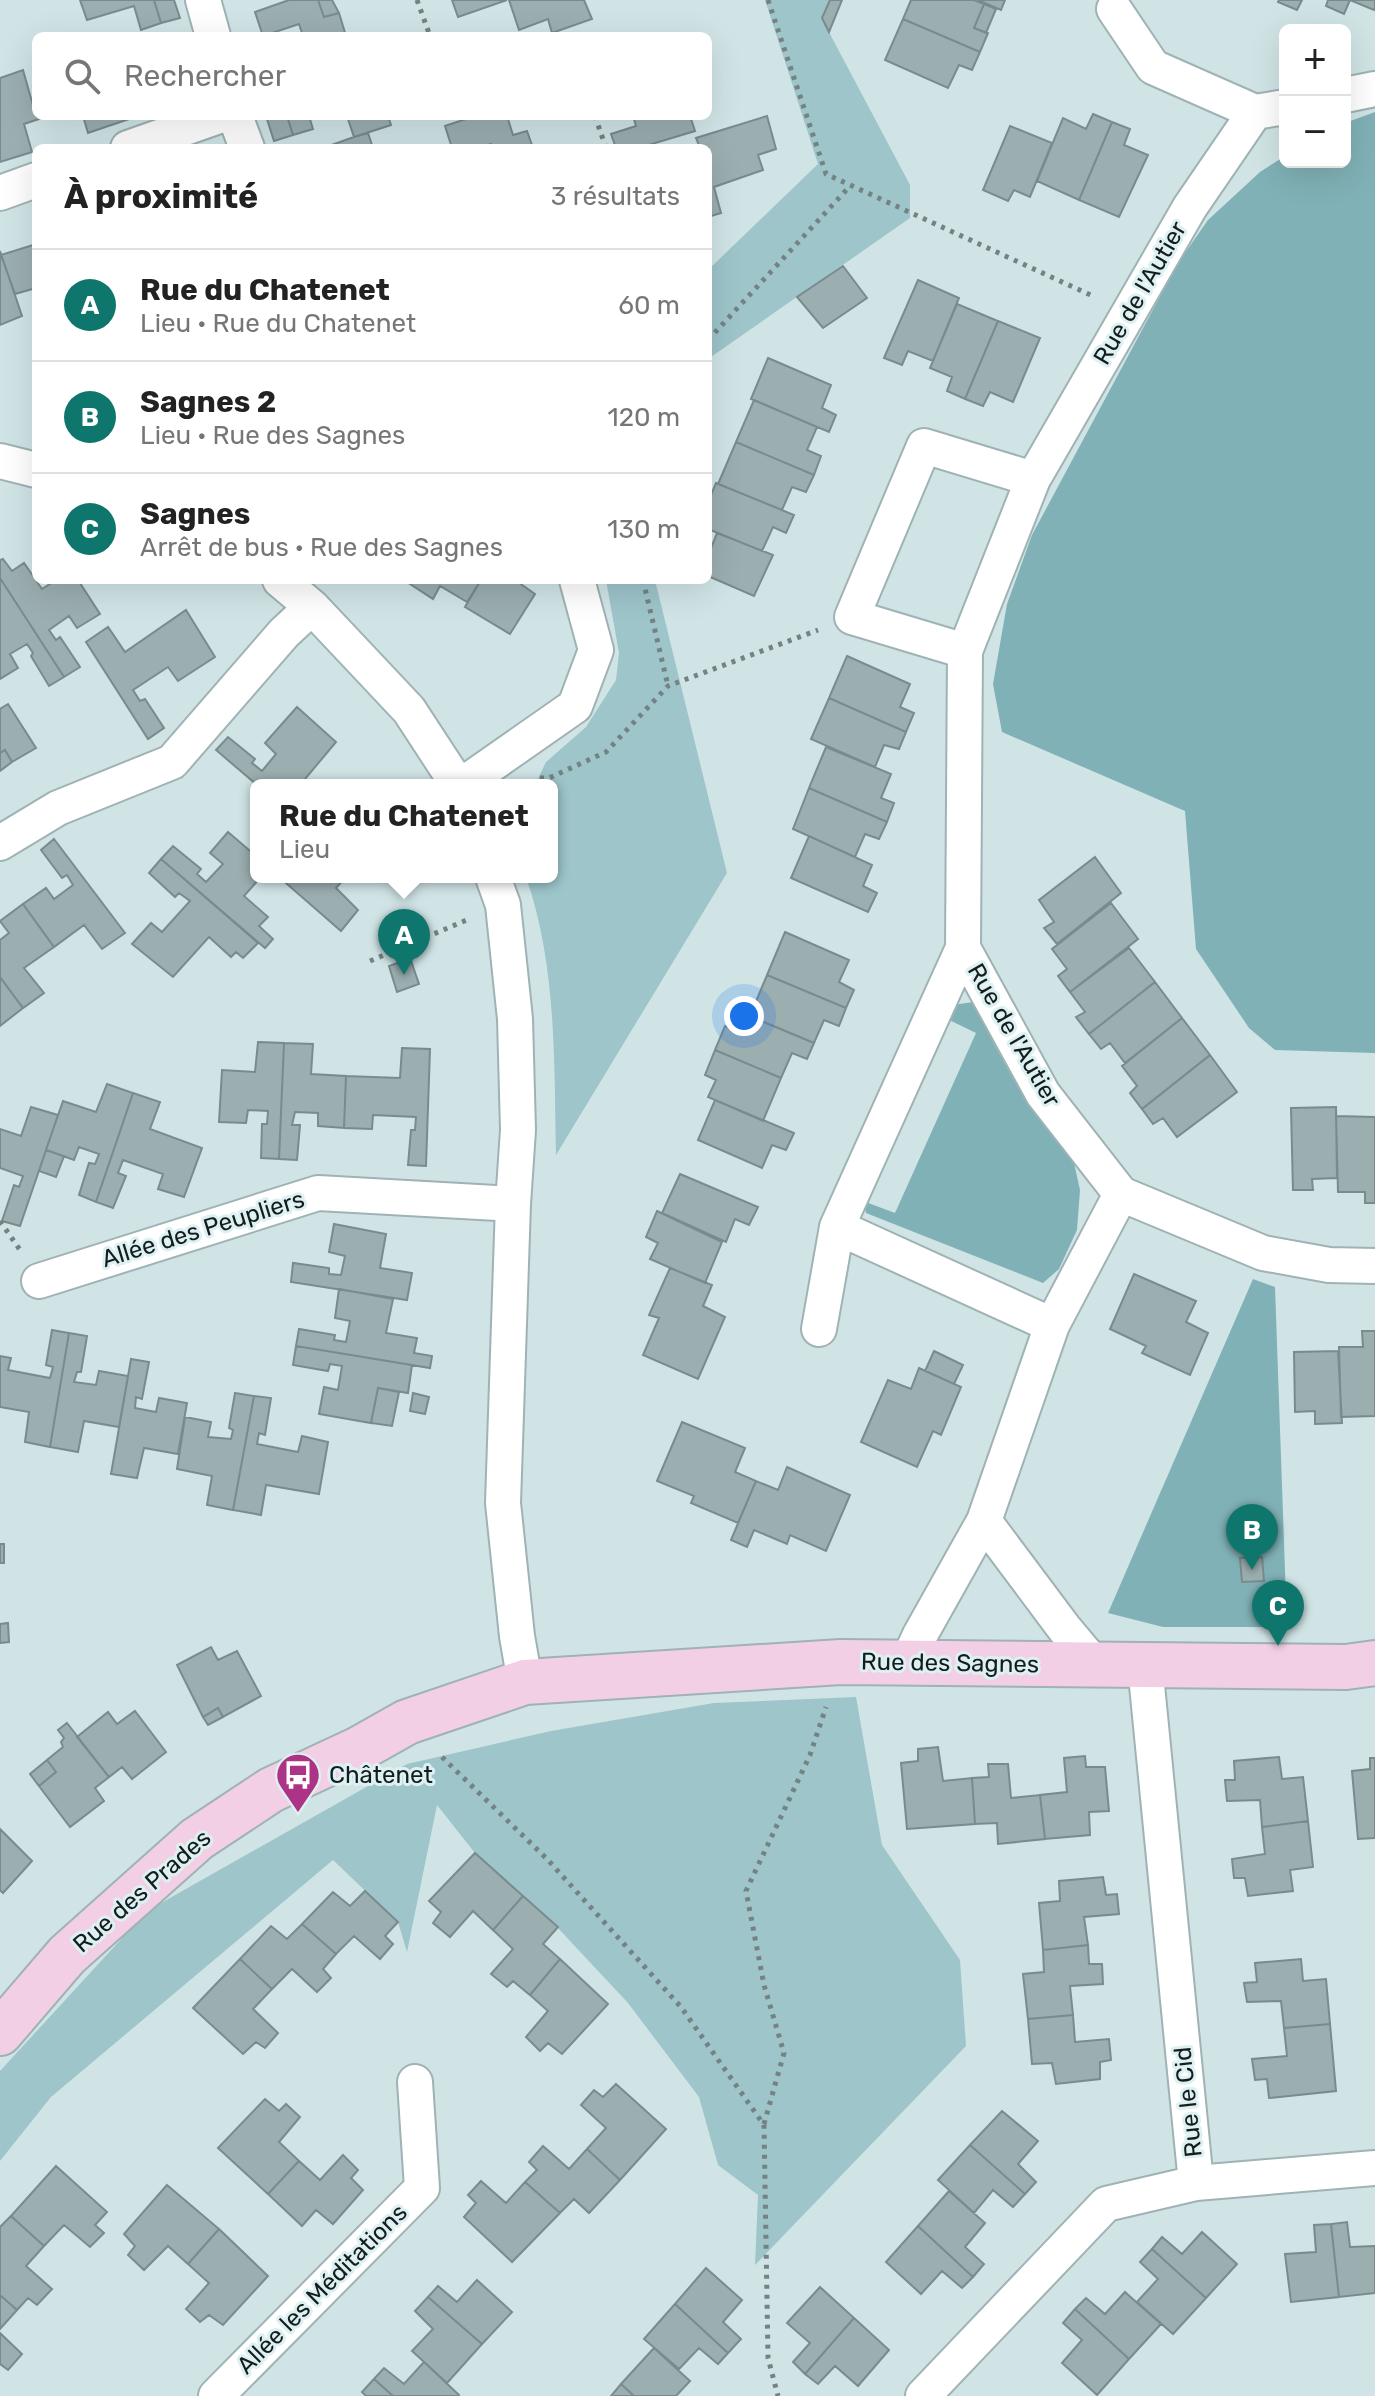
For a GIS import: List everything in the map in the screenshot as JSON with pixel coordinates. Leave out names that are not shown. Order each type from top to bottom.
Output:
[{"type":"street","points":[[203,0],[212,32]]},
{"type":"street","name":"Rue de l'Autier","points":[[819,1329],[837,1227],[963,948],[965,651],[1033,479],[1190,207],[1270,109],[1153,67],[1114,9]]},
{"type":"street","points":[[1351,94],[1375,89]]},
{"type":"street","points":[[139,144],[208,120]]},
{"type":"street","points":[[236,120],[246,144]]},
{"type":"street","points":[[0,193],[32,181]]},
{"type":"street","points":[[965,651],[852,617],[924,446],[1033,479]]},
{"type":"street","points":[[0,461],[32,469]]},
{"type":"street","points":[[285,584],[312,607],[409,710],[456,779]]},
{"type":"street","points":[[469,779],[575,706],[596,650],[578,584]]},
{"type":"street","points":[[0,843],[58,808],[172,762],[284,633],[312,607]]},
{"type":"street","points":[[498,891],[515,1035],[518,1130],[503,1503],[525,1682]]},
{"type":"street","name":"Rue de l'Autier","points":[[963,948],[1043,1094],[1121,1194]]},
{"type":"street","name":"Allée des Peupliers","points":[[39,1281],[318,1193],[513,1204]]},
{"type":"street","points":[[907,1663],[984,1521],[1052,1325],[1121,1194],[1263,1253],[1329,1265],[1375,1266]]},
{"type":"street","points":[[837,1227],[1052,1325]]},
{"type":"street","points":[[984,1521],[1095,1665]]},
{"type":"street","name":"Rue des Sagnes","points":[[525,1682],[841,1662],[1346,1667],[1375,1663]]},
{"type":"street","name":"Rue le Cid","points":[[923,2396],[1106,2204],[1196,2183],[1145,1665]]},
{"type":"street","name":"Rue des Prades","points":[[0,2033],[67,1955],[197,1839],[271,1790],[359,1749],[407,1722],[525,1682]]},
{"type":"street","name":"Allée les Méditations","points":[[216,2396],[422,2188],[415,2082]]},
{"type":"street","points":[[1196,2183],[1375,2168]]},
{"type":"path","points":[[417,0],[429,32]]},
{"type":"path","points":[[768,0],[826,174],[1129,312]]},
{"type":"path","points":[[596,120],[605,144]]},
{"type":"path","points":[[712,336],[850,186]]},
{"type":"path","points":[[644,584],[668,686]]},
{"type":"path","points":[[528,778],[549,778],[606,752],[668,686],[852,617]]},
{"type":"path","points":[[370,961],[498,891]]},
{"type":"path","points":[[778,2396],[768,2358],[764,2125],[784,2053],[764,1985],[746,1891],[810,1755],[841,1662]]},
{"type":"path","points":[[407,1722],[547,1859],[681,2007],[764,2125]]},
{"type":"shaded area","points":[[765,0],[830,0],[822,19],[910,185],[910,218],[712,356],[712,266],[818,164]]},
{"type":"shaded area","points":[[1375,112],[1375,1053],[1275,1050],[1249,1028],[1196,949],[1185,811],[1002,732],[993,684],[1007,604],[1032,535],[1178,263],[1208,220],[1260,172],[1279,160],[1279,168],[1351,168],[1351,121]]},
{"type":"shaded area","points":[[607,584],[656,584],[727,873],[556,1155],[549,980],[528,883],[558,883],[558,779],[538,779],[546,762],[586,727],[616,680],[619,653]]},
{"type":"shaded area","points":[[973,1002],[984,1014],[994,1044],[1014,1080],[1074,1163],[1080,1190],[1077,1230],[1059,1269],[1043,1283],[866,1213],[863,1201],[895,1213],[976,1033],[943,1017],[953,1005]]},
{"type":"shaded area","points":[[1253,1279],[1275,1287],[1287,1627],[1163,1627],[1108,1613]]},
{"type":"shaded area","points":[[856,1697],[882,1845],[960,1960],[966,2046],[755,2265],[758,2195],[718,2165],[699,2097],[628,2003],[557,1927],[475,1853],[437,1805],[407,1952],[398,1922],[333,1860],[51,2097],[0,2161],[0,2071],[147,1911],[407,1764],[551,1731],[714,1703]]},
{"type":"building","points":[[80,0],[154,0],[161,23],[141,30],[134,6],[87,20]]},
{"type":"building","points":[[154,0],[174,0],[180,18],[161,23]]},
{"type":"building","points":[[289,0],[318,0],[324,17],[339,13],[345,32],[302,32],[299,24],[275,32],[262,32],[255,12]]},
{"type":"building","points":[[318,0],[332,0],[339,13],[324,17]]},
{"type":"building","points":[[452,0],[507,0],[458,17]]},
{"type":"building","points":[[509,0],[584,0],[592,19],[555,32],[552,32],[548,19],[519,30]]},
{"type":"building","points":[[830,0],[842,0],[829,32],[822,18]]},
{"type":"building","points":[[911,0],[974,0],[984,4],[974,28],[988,33],[980,52],[903,19]]},
{"type":"building","points":[[978,0],[1005,0],[1001,10]]},
{"type":"building","points":[[1279,0],[1302,0],[1297,10]]},
{"type":"building","points":[[1328,0],[1350,0],[1344,14],[1326,6]]},
{"type":"building","points":[[1350,0],[1375,0],[1375,8],[1374,10]]},
{"type":"building","points":[[984,4],[996,9],[986,33],[974,28]]},
{"type":"building","points":[[903,19],[980,52],[972,70],[959,65],[948,88],[885,60]]},
{"type":"building","points":[[23,70],[32,102],[32,120],[36,120],[24,124],[32,152],[0,162],[0,78]]},
{"type":"building","points":[[1093,114],[1112,122],[1079,200],[1037,181],[1063,118],[1086,129]]},
{"type":"building","points":[[767,116],[776,149],[758,155],[763,170],[714,187],[721,213],[712,216],[712,144],[698,144],[696,138]]},
{"type":"building","points":[[84,120],[126,120],[88,133]]},
{"type":"building","points":[[267,120],[288,120],[293,135],[274,141]]},
{"type":"building","points":[[288,120],[310,120],[313,129],[293,135]]},
{"type":"building","points":[[348,120],[389,120],[391,125],[354,137]]},
{"type":"building","points":[[463,120],[508,120],[513,135],[527,131],[532,144],[451,144],[445,126]]},
{"type":"building","points":[[634,120],[691,120],[695,131],[652,144],[615,144],[611,134],[636,126]]},
{"type":"building","points":[[1112,122],[1130,129],[1124,145],[1148,155],[1119,217],[1079,200]]},
{"type":"building","points":[[1010,126],[1052,143],[1030,197],[1014,190],[1008,201],[983,190]]},
{"type":"building","points":[[368,133],[372,144],[334,144]]},
{"type":"building","points":[[32,245],[32,289],[15,294],[1,255]]},
{"type":"building","points":[[0,251],[22,316],[0,325]]},
{"type":"building","points":[[843,266],[867,298],[823,328],[797,297]]},
{"type":"building","points":[[918,280],[959,298],[933,361],[908,351],[902,365],[884,358]]},
{"type":"building","points":[[957,304],[998,321],[965,399],[947,391],[952,377],[930,368]]},
{"type":"building","points":[[998,321],[1040,338],[1013,402],[990,392],[983,406],[965,399]]},
{"type":"building","points":[[768,358],[831,385],[822,408],[836,415],[829,432],[751,399]]},
{"type":"building","points":[[754,400],[817,427],[807,450],[821,456],[814,475],[736,442]]},
{"type":"building","points":[[736,442],[814,475],[806,492],[792,487],[782,510],[718,484]]},
{"type":"building","points":[[716,483],[794,515],[786,533],[773,527],[762,551],[712,531],[712,492]]},
{"type":"building","points":[[717,533],[773,555],[754,596],[712,578],[712,546]]},
{"type":"building","points":[[3,559],[12,571],[24,563],[32,575],[32,584],[39,584],[42,589],[50,584],[81,584],[100,614],[77,628],[69,616],[49,630],[56,640],[60,637],[80,667],[64,677],[0,578],[0,560]]},
{"type":"building","points":[[0,578],[64,677],[49,686],[27,644],[10,654],[18,668],[0,679]]},
{"type":"building","points":[[410,584],[478,584],[467,602],[440,586],[433,599]]},
{"type":"building","points":[[479,584],[521,584],[535,594],[510,634],[465,607]]},
{"type":"building","points":[[186,610],[215,657],[178,681],[168,667],[133,690],[140,701],[145,699],[164,728],[148,739],[86,642],[108,627],[125,652]]},
{"type":"building","points":[[847,656],[910,684],[900,707],[914,713],[906,732],[829,698]]},
{"type":"building","points":[[829,698],[906,732],[899,749],[884,745],[875,767],[811,739]]},
{"type":"building","points":[[8,704],[36,748],[12,762],[5,750],[0,753],[0,709]]},
{"type":"building","points":[[297,707],[336,742],[305,779],[250,779],[216,750],[228,737],[255,759],[252,763],[262,771],[276,754],[265,743]]},
{"type":"building","points":[[826,747],[891,774],[881,798],[894,803],[887,822],[809,788]]},
{"type":"building","points":[[5,750],[12,762],[0,771],[0,753]]},
{"type":"building","points":[[809,788],[887,822],[879,839],[865,834],[855,857],[793,829]]},
{"type":"building","points":[[228,832],[250,851],[250,883],[256,883],[244,896],[268,917],[259,926],[273,939],[265,948],[161,859],[173,846],[201,869],[197,874],[206,882],[223,864],[210,853]]},
{"type":"building","points":[[809,836],[872,865],[863,886],[877,893],[868,912],[791,878]]},
{"type":"building","points":[[54,839],[125,933],[102,949],[84,925],[54,947],[23,904],[46,888],[54,899],[73,885],[67,875],[62,878],[41,850]]},
{"type":"building","points":[[1095,857],[1121,893],[1057,944],[1044,928],[1054,922],[1039,900]]},
{"type":"building","points":[[161,859],[258,943],[243,958],[236,952],[231,957],[209,937],[173,977],[132,944],[151,923],[162,932],[190,901],[179,893],[175,897],[149,873]]},
{"type":"building","points":[[286,883],[341,883],[336,888],[358,910],[341,931]]},
{"type":"building","points":[[1111,903],[1138,939],[1070,992],[1058,976],[1067,969],[1052,949]]},
{"type":"building","points":[[23,904],[54,947],[24,968],[44,993],[23,1008],[0,977],[0,940],[9,933],[0,921]]},
{"type":"building","points":[[785,932],[849,960],[839,982],[854,990],[846,1008],[767,975]]},
{"type":"building","points":[[1129,948],[1155,982],[1089,1034],[1076,1017],[1085,1012],[1070,992]]},
{"type":"building","points":[[410,958],[419,984],[397,992],[389,966]]},
{"type":"building","points":[[767,975],[846,1008],[839,1026],[824,1020],[814,1043],[750,1016]]},
{"type":"building","points":[[0,977],[23,1008],[0,1026]]},
{"type":"building","points":[[1155,982],[1182,1018],[1125,1063],[1110,1043],[1101,1049],[1089,1034]]},
{"type":"building","points":[[744,1014],[814,1043],[807,1059],[792,1053],[781,1078],[715,1050],[725,1026],[737,1031]]},
{"type":"building","points":[[1182,1018],[1210,1055],[1142,1109],[1130,1093],[1137,1086],[1122,1066]]},
{"type":"building","points":[[258,1042],[284,1043],[279,1159],[261,1158],[262,1124],[267,1124],[268,1111],[248,1110],[246,1123],[219,1122],[222,1070],[255,1072]]},
{"type":"building","points":[[284,1043],[313,1044],[311,1074],[346,1076],[344,1128],[318,1126],[318,1113],[295,1112],[292,1125],[300,1125],[297,1160],[279,1159]]},
{"type":"building","points":[[402,1048],[430,1049],[426,1166],[408,1165],[411,1130],[415,1130],[416,1117],[373,1115],[372,1129],[344,1128],[346,1076],[400,1078]]},
{"type":"building","points":[[715,1050],[781,1078],[763,1121],[708,1097],[716,1080],[705,1075]]},
{"type":"building","points":[[1210,1055],[1237,1092],[1177,1137],[1163,1118],[1153,1124],[1142,1109]]},
{"type":"building","points":[[107,1084],[133,1093],[96,1202],[79,1195],[89,1163],[95,1164],[99,1154],[79,1147],[74,1160],[46,1150],[63,1101],[96,1112]]},
{"type":"building","points":[[133,1093],[160,1102],[150,1129],[202,1148],[184,1197],[158,1189],[163,1174],[123,1160],[118,1173],[126,1176],[113,1208],[96,1202]]},
{"type":"building","points":[[715,1100],[794,1133],[786,1150],[772,1145],[762,1168],[698,1140]]},
{"type":"building","points":[[31,1107],[58,1115],[20,1226],[2,1221],[14,1185],[19,1187],[23,1176],[0,1168],[0,1129],[21,1136]]},
{"type":"building","points":[[1336,1107],[1337,1178],[1312,1179],[1313,1190],[1293,1190],[1291,1108]]},
{"type":"building","points":[[1336,1116],[1375,1117],[1375,1203],[1365,1203],[1365,1192],[1338,1192]]},
{"type":"building","points":[[46,1150],[64,1156],[56,1177],[39,1171]]},
{"type":"building","points":[[680,1174],[758,1207],[749,1225],[735,1219],[726,1242],[662,1213]]},
{"type":"building","points":[[657,1211],[722,1242],[705,1283],[650,1259],[658,1243],[646,1237]]},
{"type":"building","points":[[334,1224],[386,1234],[380,1268],[412,1273],[407,1300],[291,1282],[293,1263],[329,1268],[329,1274],[341,1275],[345,1256],[329,1252]]},
{"type":"building","points":[[670,1268],[712,1285],[703,1306],[725,1317],[698,1379],[643,1355],[659,1318],[649,1315]]},
{"type":"building","points":[[1134,1274],[1196,1301],[1186,1322],[1208,1333],[1190,1375],[1142,1353],[1146,1346],[1110,1329]]},
{"type":"building","points":[[339,1289],[393,1299],[386,1333],[417,1338],[414,1353],[432,1356],[430,1368],[296,1346],[299,1329],[335,1335],[334,1340],[346,1342],[350,1321],[335,1318]]},
{"type":"building","points":[[52,1330],[69,1333],[50,1447],[25,1442],[29,1412],[0,1407],[0,1356],[11,1358],[8,1370],[50,1378],[53,1367],[46,1365]]},
{"type":"building","points":[[1362,1331],[1375,1331],[1375,1416],[1341,1417],[1339,1347],[1363,1347]]},
{"type":"building","points":[[69,1333],[87,1336],[81,1372],[77,1372],[74,1382],[96,1385],[99,1371],[128,1376],[119,1427],[84,1421],[78,1452],[50,1447]]},
{"type":"building","points":[[296,1346],[412,1365],[408,1393],[378,1388],[371,1423],[319,1414],[324,1387],[338,1390],[342,1366],[330,1364],[328,1371],[293,1365]]},
{"type":"building","points":[[934,1351],[963,1365],[954,1384],[925,1371]]},
{"type":"building","points":[[1338,1351],[1342,1423],[1315,1424],[1315,1411],[1295,1412],[1294,1352]]},
{"type":"building","points":[[131,1359],[149,1362],[142,1399],[136,1397],[135,1408],[156,1412],[159,1398],[187,1403],[178,1454],[144,1448],[137,1478],[111,1474]]},
{"type":"building","points":[[919,1368],[961,1387],[941,1435],[933,1431],[917,1467],[861,1442],[888,1380],[911,1389]]},
{"type":"building","points":[[378,1388],[399,1392],[392,1426],[371,1423]]},
{"type":"building","points":[[235,1393],[254,1396],[233,1510],[207,1505],[212,1476],[177,1469],[185,1417],[211,1422],[208,1437],[231,1439],[233,1430],[229,1428]]},
{"type":"building","points":[[413,1393],[429,1397],[425,1414],[410,1411]]},
{"type":"building","points":[[254,1396],[271,1398],[265,1435],[259,1433],[257,1444],[298,1452],[302,1436],[328,1442],[319,1494],[266,1485],[261,1515],[233,1510]]},
{"type":"building","points":[[682,1422],[745,1448],[735,1472],[756,1481],[738,1523],[691,1503],[694,1496],[657,1481]]},
{"type":"building","points":[[787,1467],[850,1495],[826,1551],[790,1535],[787,1544],[754,1530],[747,1547],[731,1540],[756,1481],[778,1490]]},
{"type":"building","points":[[0,1544],[4,1544],[4,1563],[0,1563]]},
{"type":"building","points":[[1262,1557],[1264,1581],[1242,1582],[1240,1558]]},
{"type":"building","points":[[8,1623],[9,1642],[0,1643],[0,1624]]},
{"type":"building","points":[[211,1647],[218,1660],[237,1651],[261,1696],[223,1717],[218,1708],[203,1717],[177,1665]]},
{"type":"building","points":[[218,1708],[223,1717],[208,1725],[203,1717]]},
{"type":"building","points":[[135,1711],[166,1752],[132,1779],[122,1767],[109,1777],[77,1737],[108,1712],[117,1724]]},
{"type":"building","points":[[67,1723],[109,1777],[95,1788],[104,1801],[70,1827],[39,1786],[56,1772],[47,1760],[63,1747],[61,1742],[64,1738],[58,1730]]},
{"type":"building","points":[[938,1747],[943,1781],[972,1778],[975,1824],[907,1829],[901,1763],[918,1761],[918,1749]]},
{"type":"building","points":[[1085,1756],[1086,1767],[1105,1767],[1109,1811],[1089,1812],[1090,1835],[1045,1839],[1040,1795],[1067,1792],[1064,1758]]},
{"type":"building","points":[[1279,1757],[1282,1779],[1303,1777],[1308,1821],[1262,1827],[1260,1800],[1227,1801],[1225,1780],[1235,1780],[1234,1761]]},
{"type":"building","points":[[1370,1758],[1375,1758],[1375,1838],[1358,1839],[1352,1771],[1370,1769]]},
{"type":"building","points":[[47,1760],[56,1772],[39,1786],[30,1774]]},
{"type":"building","points":[[988,1764],[1008,1764],[1011,1798],[1040,1795],[1045,1839],[998,1844],[997,1823],[975,1824],[972,1778],[989,1777]]},
{"type":"building","points":[[1308,1821],[1313,1867],[1290,1870],[1293,1891],[1248,1896],[1245,1878],[1234,1878],[1232,1859],[1265,1854],[1262,1827]]},
{"type":"building","points":[[0,1829],[32,1861],[3,1893],[0,1890]]},
{"type":"building","points":[[475,1853],[523,1896],[493,1930],[473,1911],[450,1937],[433,1923],[441,1912],[429,1901]]},
{"type":"building","points":[[1103,1877],[1106,1895],[1117,1894],[1119,1914],[1084,1917],[1088,1945],[1043,1950],[1039,1903],[1060,1901],[1059,1881]]},
{"type":"building","points":[[365,1891],[398,1922],[385,1936],[393,1944],[380,1959],[354,1936],[336,1954],[302,1924],[333,1892],[350,1906]]},
{"type":"building","points":[[523,1896],[558,1927],[543,1944],[560,1959],[530,1995],[513,1981],[507,1987],[491,1974],[513,1949],[493,1930]]},
{"type":"building","points":[[302,1924],[336,1954],[323,1969],[331,1978],[317,1992],[292,1969],[272,1989],[240,1959],[271,1926],[287,1939]]},
{"type":"building","points":[[1088,1945],[1089,1964],[1102,1964],[1103,1984],[1070,1986],[1073,2015],[1028,2019],[1023,1974],[1044,1972],[1043,1950]]},
{"type":"building","points":[[240,1959],[272,1989],[253,2009],[278,2033],[265,2048],[256,2042],[243,2054],[193,2008]]},
{"type":"building","points":[[560,1959],[608,2004],[562,2054],[548,2043],[540,2051],[526,2037],[548,2011],[530,1995]]},
{"type":"building","points":[[1301,1959],[1303,1981],[1326,1979],[1330,2024],[1284,2028],[1281,2001],[1247,2002],[1244,1983],[1257,1982],[1255,1963]]},
{"type":"building","points":[[1073,2015],[1075,2042],[1109,2039],[1111,2060],[1100,2062],[1100,2079],[1056,2084],[1052,2063],[1032,2064],[1028,2019]]},
{"type":"building","points":[[1330,2024],[1336,2091],[1269,2098],[1267,2079],[1255,2080],[1252,2059],[1287,2056],[1284,2028]]},
{"type":"building","points":[[616,2084],[666,2129],[620,2180],[587,2149],[606,2128],[581,2105],[594,2090],[603,2097]]},
{"type":"building","points":[[265,2099],[279,2111],[286,2104],[300,2117],[279,2142],[299,2161],[268,2194],[218,2148]]},
{"type":"building","points":[[1002,2111],[1038,2141],[1018,2164],[1036,2182],[1025,2194],[970,2145]]},
{"type":"building","points":[[970,2145],[1025,2194],[1013,2207],[993,2190],[974,2213],[938,2180]]},
{"type":"building","points":[[543,2146],[569,2169],[587,2149],[620,2180],[589,2213],[574,2199],[560,2213],[525,2182],[537,2170],[529,2162]]},
{"type":"building","points":[[343,2155],[358,2170],[351,2178],[363,2190],[333,2224],[316,2210],[302,2226],[268,2194],[299,2161],[320,2180]]},
{"type":"building","points":[[56,2166],[107,2212],[95,2225],[104,2233],[90,2247],[64,2225],[44,2246],[11,2216]]},
{"type":"building","points":[[481,2181],[506,2203],[525,2182],[560,2213],[512,2262],[464,2217],[476,2203],[468,2195]]},
{"type":"building","points":[[167,2185],[219,2229],[188,2264],[168,2246],[144,2270],[128,2255],[135,2246],[124,2234]]},
{"type":"building","points":[[949,2191],[985,2223],[965,2247],[984,2264],[973,2277],[918,2226]]},
{"type":"building","points":[[11,2216],[44,2246],[26,2266],[52,2289],[37,2305],[28,2298],[17,2310],[0,2295],[0,2227]]},
{"type":"building","points":[[1347,2222],[1350,2247],[1375,2246],[1375,2293],[1339,2297],[1331,2224]]},
{"type":"building","points":[[1331,2224],[1339,2297],[1291,2302],[1285,2254],[1316,2252],[1314,2225]]},
{"type":"building","points":[[918,2226],[973,2277],[962,2288],[942,2271],[921,2294],[886,2262]]},
{"type":"building","points":[[219,2229],[268,2276],[223,2325],[209,2315],[200,2322],[186,2309],[209,2283],[188,2264]]},
{"type":"building","points":[[1202,2232],[1237,2264],[1206,2298],[1152,2249],[1162,2237],[1182,2254]]},
{"type":"building","points":[[1152,2249],[1206,2298],[1173,2334],[1137,2302],[1158,2279],[1140,2262]]},
{"type":"building","points":[[706,2268],[742,2300],[723,2322],[741,2339],[728,2353],[675,2304]]},
{"type":"building","points":[[477,2280],[512,2312],[482,2344],[428,2297],[438,2286],[457,2302]]},
{"type":"building","points":[[820,2287],[854,2318],[805,2374],[793,2362],[810,2343],[787,2323]]},
{"type":"building","points":[[1125,2292],[1161,2324],[1129,2359],[1075,2309],[1086,2298],[1105,2314]]},
{"type":"building","points":[[0,2295],[17,2310],[0,2329]]},
{"type":"building","points":[[428,2297],[482,2344],[447,2383],[412,2351],[433,2329],[415,2311]]},
{"type":"building","points":[[675,2304],[728,2353],[718,2364],[699,2348],[679,2369],[644,2339]]},
{"type":"building","points":[[1075,2309],[1129,2359],[1097,2395],[1062,2363],[1082,2340],[1063,2323]]},
{"type":"building","points":[[854,2318],[889,2350],[858,2386],[835,2366],[818,2384],[805,2374]]},
{"type":"building","points":[[0,2333],[22,2354],[8,2370],[0,2364]]},
{"type":"building","points":[[654,2348],[690,2381],[676,2396],[634,2396],[621,2384]]},
{"type":"building","points":[[424,2362],[459,2395],[393,2396],[374,2379],[384,2368],[404,2384]]},
{"type":"building","points":[[374,2379],[393,2396],[366,2396],[362,2392]]},
{"type":"building","points":[[621,2384],[634,2396],[611,2396]]},
{"type":"place","name":"Rue du Chatenet","points":[[404,975]]},
{"type":"place","name":"Sagnes 2","points":[[1252,1570]]},
{"type":"place","name":"Sagnes","points":[[1278,1646]]},
{"type":"place","name":"Châtenet","points":[[298,1814]]}]
